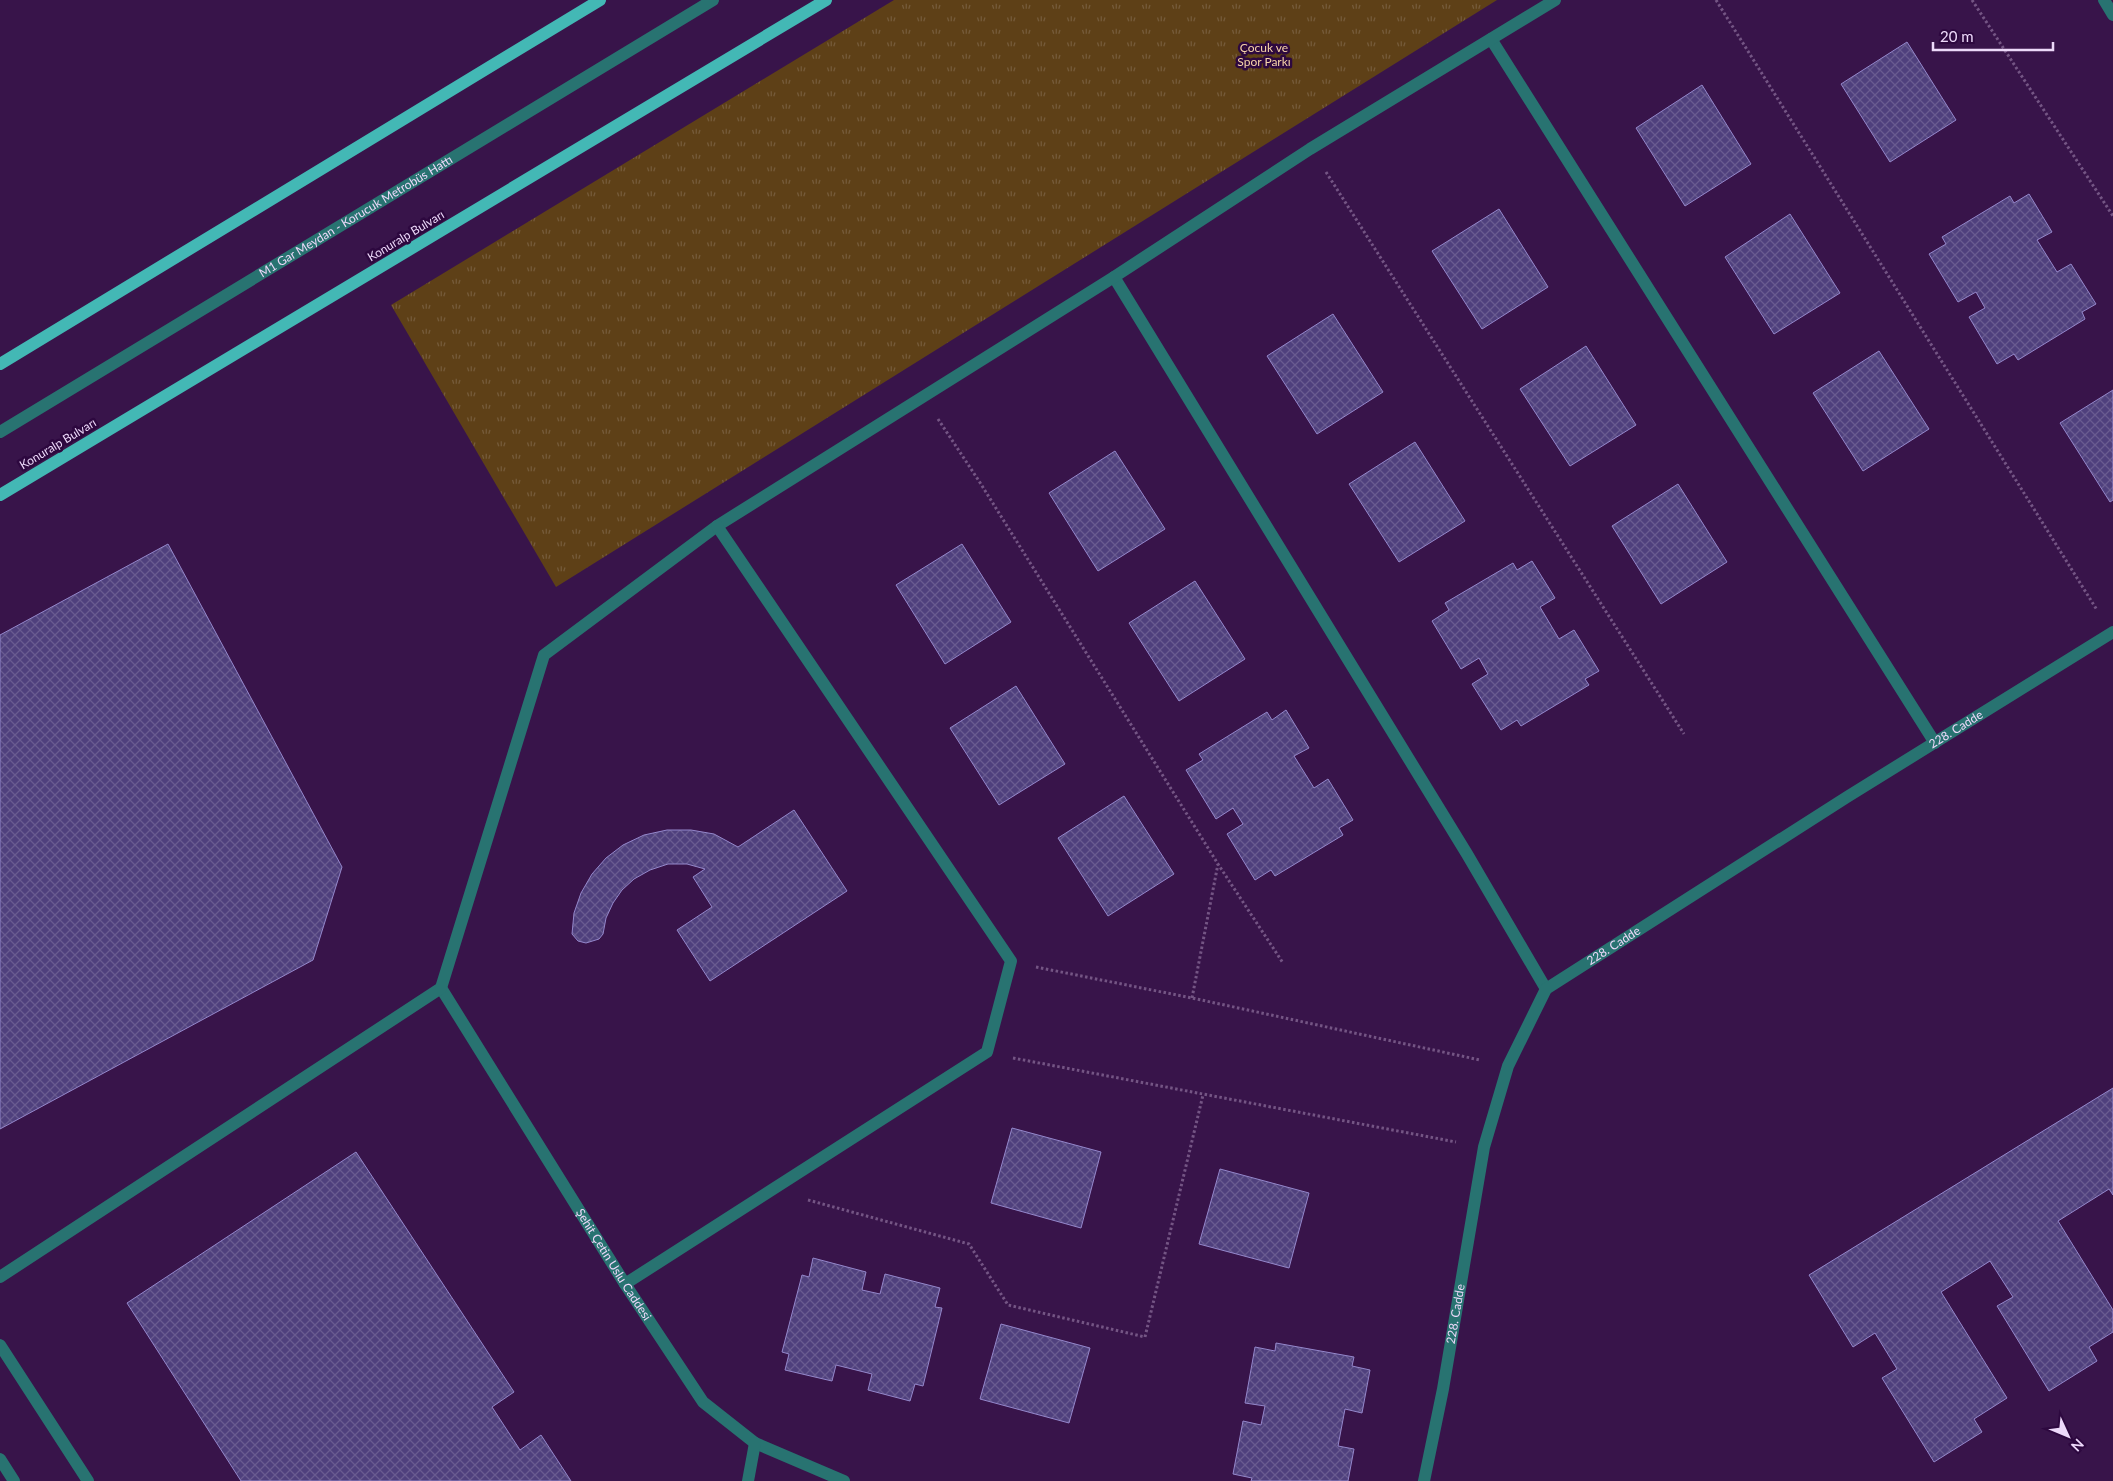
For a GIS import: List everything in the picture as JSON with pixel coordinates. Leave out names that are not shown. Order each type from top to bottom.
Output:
[{"type":"main road","points":[[0,364],[600,0]]},
{"type":"main road","name":"Konuralp Bulvarı","points":[[0,495],[826,0]]},
{"type":"street","name":"M1 Gar Meydan - Korucuk Metrobüs Hattı","points":[[0,432],[713,0]]},
{"type":"street","points":[[0,1277],[441,988],[544,655],[717,526],[1114,277],[1310,149],[1555,0]]},
{"type":"street","points":[[2104,0],[2113,15]]},
{"type":"street","points":[[1491,39],[1935,743]]},
{"type":"street","points":[[1114,277],[1467,854],[1546,989]]},
{"type":"street","points":[[625,1284],[986,1052],[1011,962],[717,526]]},
{"type":"street","name":"228. Cadde","points":[[1424,1481],[1443,1389],[1484,1148],[1508,1066],[1546,989],[1839,802],[2112,632]]},
{"type":"street","name":"Şehit Çetin Uslu Caddesi","points":[[441,988],[625,1284],[703,1402],[755,1443],[844,1481]]},
{"type":"street","points":[[0,1345],[88,1481]]},
{"type":"street","points":[[748,1481],[755,1443]]},
{"type":"street","points":[[0,1458],[14,1481]]},
{"type":"path","points":[[1716,0],[2112,632]]},
{"type":"path","points":[[1972,0],[2113,216]]},
{"type":"path","points":[[1310,149],[1684,734]]},
{"type":"path","points":[[923,396],[985,489],[1218,864],[1283,963]]},
{"type":"path","points":[[1192,998],[1218,864]]},
{"type":"path","points":[[1011,962],[1192,998],[1508,1066]]},
{"type":"path","points":[[986,1052],[1484,1148]]},
{"type":"path","points":[[770,1190],[969,1244],[1008,1305],[1145,1337],[1204,1095]]},
{"type":"green space","name":"Çocuk ve Spor Parkı","points":[[894,0],[1497,0],[556,587],[391,305]]},
{"type":"building","points":[[1907,42],[1956,120],[1890,162],[1841,84]]},
{"type":"building","points":[[1702,85],[1751,164],[1685,206],[1636,128]]},
{"type":"building","points":[[2029,194],[2052,232],[2037,240],[2057,272],[2071,264],[2096,304],[2082,312],[2085,319],[2018,360],[2014,354],[1997,364],[1969,317],[1985,308],[1976,292],[1958,302],[1929,254],[1946,244],[1942,237],[2010,196],[2014,203]]},
{"type":"building","points":[[1499,209],[1548,287],[1482,329],[1432,251]]},
{"type":"building","points":[[1790,214],[1840,293],[1774,334],[1725,257]]},
{"type":"building","points":[[1333,314],[1383,392],[1317,434],[1267,356]]},
{"type":"building","points":[[1586,346],[1636,425],[1570,466],[1520,389]]},
{"type":"building","points":[[1879,351],[1929,429],[1863,471],[1813,393]]},
{"type":"building","points":[[2113,390],[2113,500],[2110,502],[2060,423]]},
{"type":"building","points":[[1415,442],[1465,521],[1399,562],[1349,484]]},
{"type":"building","points":[[1115,451],[1165,529],[1098,571],[1049,493]]},
{"type":"building","points":[[1678,484],[1727,562],[1661,604],[1612,526]]},
{"type":"building","points":[[168,544],[342,867],[313,960],[0,1129],[0,635]]},
{"type":"building","points":[[962,544],[1011,622],[945,664],[896,585]]},
{"type":"building","points":[[1532,561],[1555,598],[1540,607],[1559,639],[1574,630],[1599,671],[1585,679],[1589,685],[1521,726],[1517,720],[1501,730],[1472,684],[1488,674],[1479,658],[1461,669],[1432,621],[1449,610],[1445,603],[1513,563],[1517,570]]},
{"type":"building","points":[[1195,581],[1245,659],[1179,701],[1129,623]]},
{"type":"building","points":[[1016,686],[1065,764],[999,805],[950,728]]},
{"type":"building","points":[[1286,710],[1309,748],[1294,756],[1314,788],[1328,779],[1353,820],[1339,828],[1343,835],[1275,876],[1271,870],[1255,880],[1227,834],[1243,824],[1233,808],[1216,819],[1186,770],[1203,760],[1199,754],[1267,712],[1272,720]]},
{"type":"building","points":[[1124,796],[1174,874],[1108,916],[1058,838]]},
{"type":"building","points":[[794,810],[847,891],[710,981],[677,930],[712,907],[693,877],[705,869],[687,864],[668,864],[650,870],[634,879],[622,890],[613,903],[606,918],[603,934],[599,939],[586,943],[578,941],[572,934],[574,913],[581,893],[592,874],[606,858],[623,845],[644,835],[667,830],[691,830],[714,834],[738,847]]},
{"type":"building","points":[[2113,1088],[2113,1195],[2109,1189],[2058,1221],[2113,1310],[2113,1332],[2089,1347],[2097,1361],[2049,1391],[1997,1306],[2013,1297],[1990,1261],[1941,1292],[2007,1398],[1974,1419],[1982,1432],[1934,1462],[1882,1378],[1897,1369],[1875,1333],[1853,1347],[1809,1275]]},
{"type":"building","points":[[1012,1128],[1101,1152],[1081,1228],[991,1203]]},
{"type":"building","points":[[356,1152],[514,1392],[492,1407],[520,1450],[541,1435],[571,1481],[241,1481],[127,1303]]},
{"type":"building","points":[[1220,1169],[1309,1193],[1289,1268],[1199,1244]]},
{"type":"building","points":[[813,1258],[866,1272],[862,1290],[880,1294],[885,1274],[940,1288],[935,1307],[942,1308],[923,1386],[915,1384],[910,1401],[868,1390],[872,1374],[836,1365],[832,1381],[785,1370],[789,1354],[782,1352],[802,1275],[809,1277]]},
{"type":"building","points":[[1001,1324],[1090,1348],[1069,1423],[980,1399]]},
{"type":"building","points":[[1276,1343],[1354,1357],[1352,1366],[1370,1370],[1362,1413],[1345,1409],[1338,1446],[1354,1449],[1348,1481],[1251,1481],[1252,1478],[1233,1474],[1243,1421],[1261,1425],[1265,1406],[1245,1403],[1255,1347],[1275,1351]]}]
